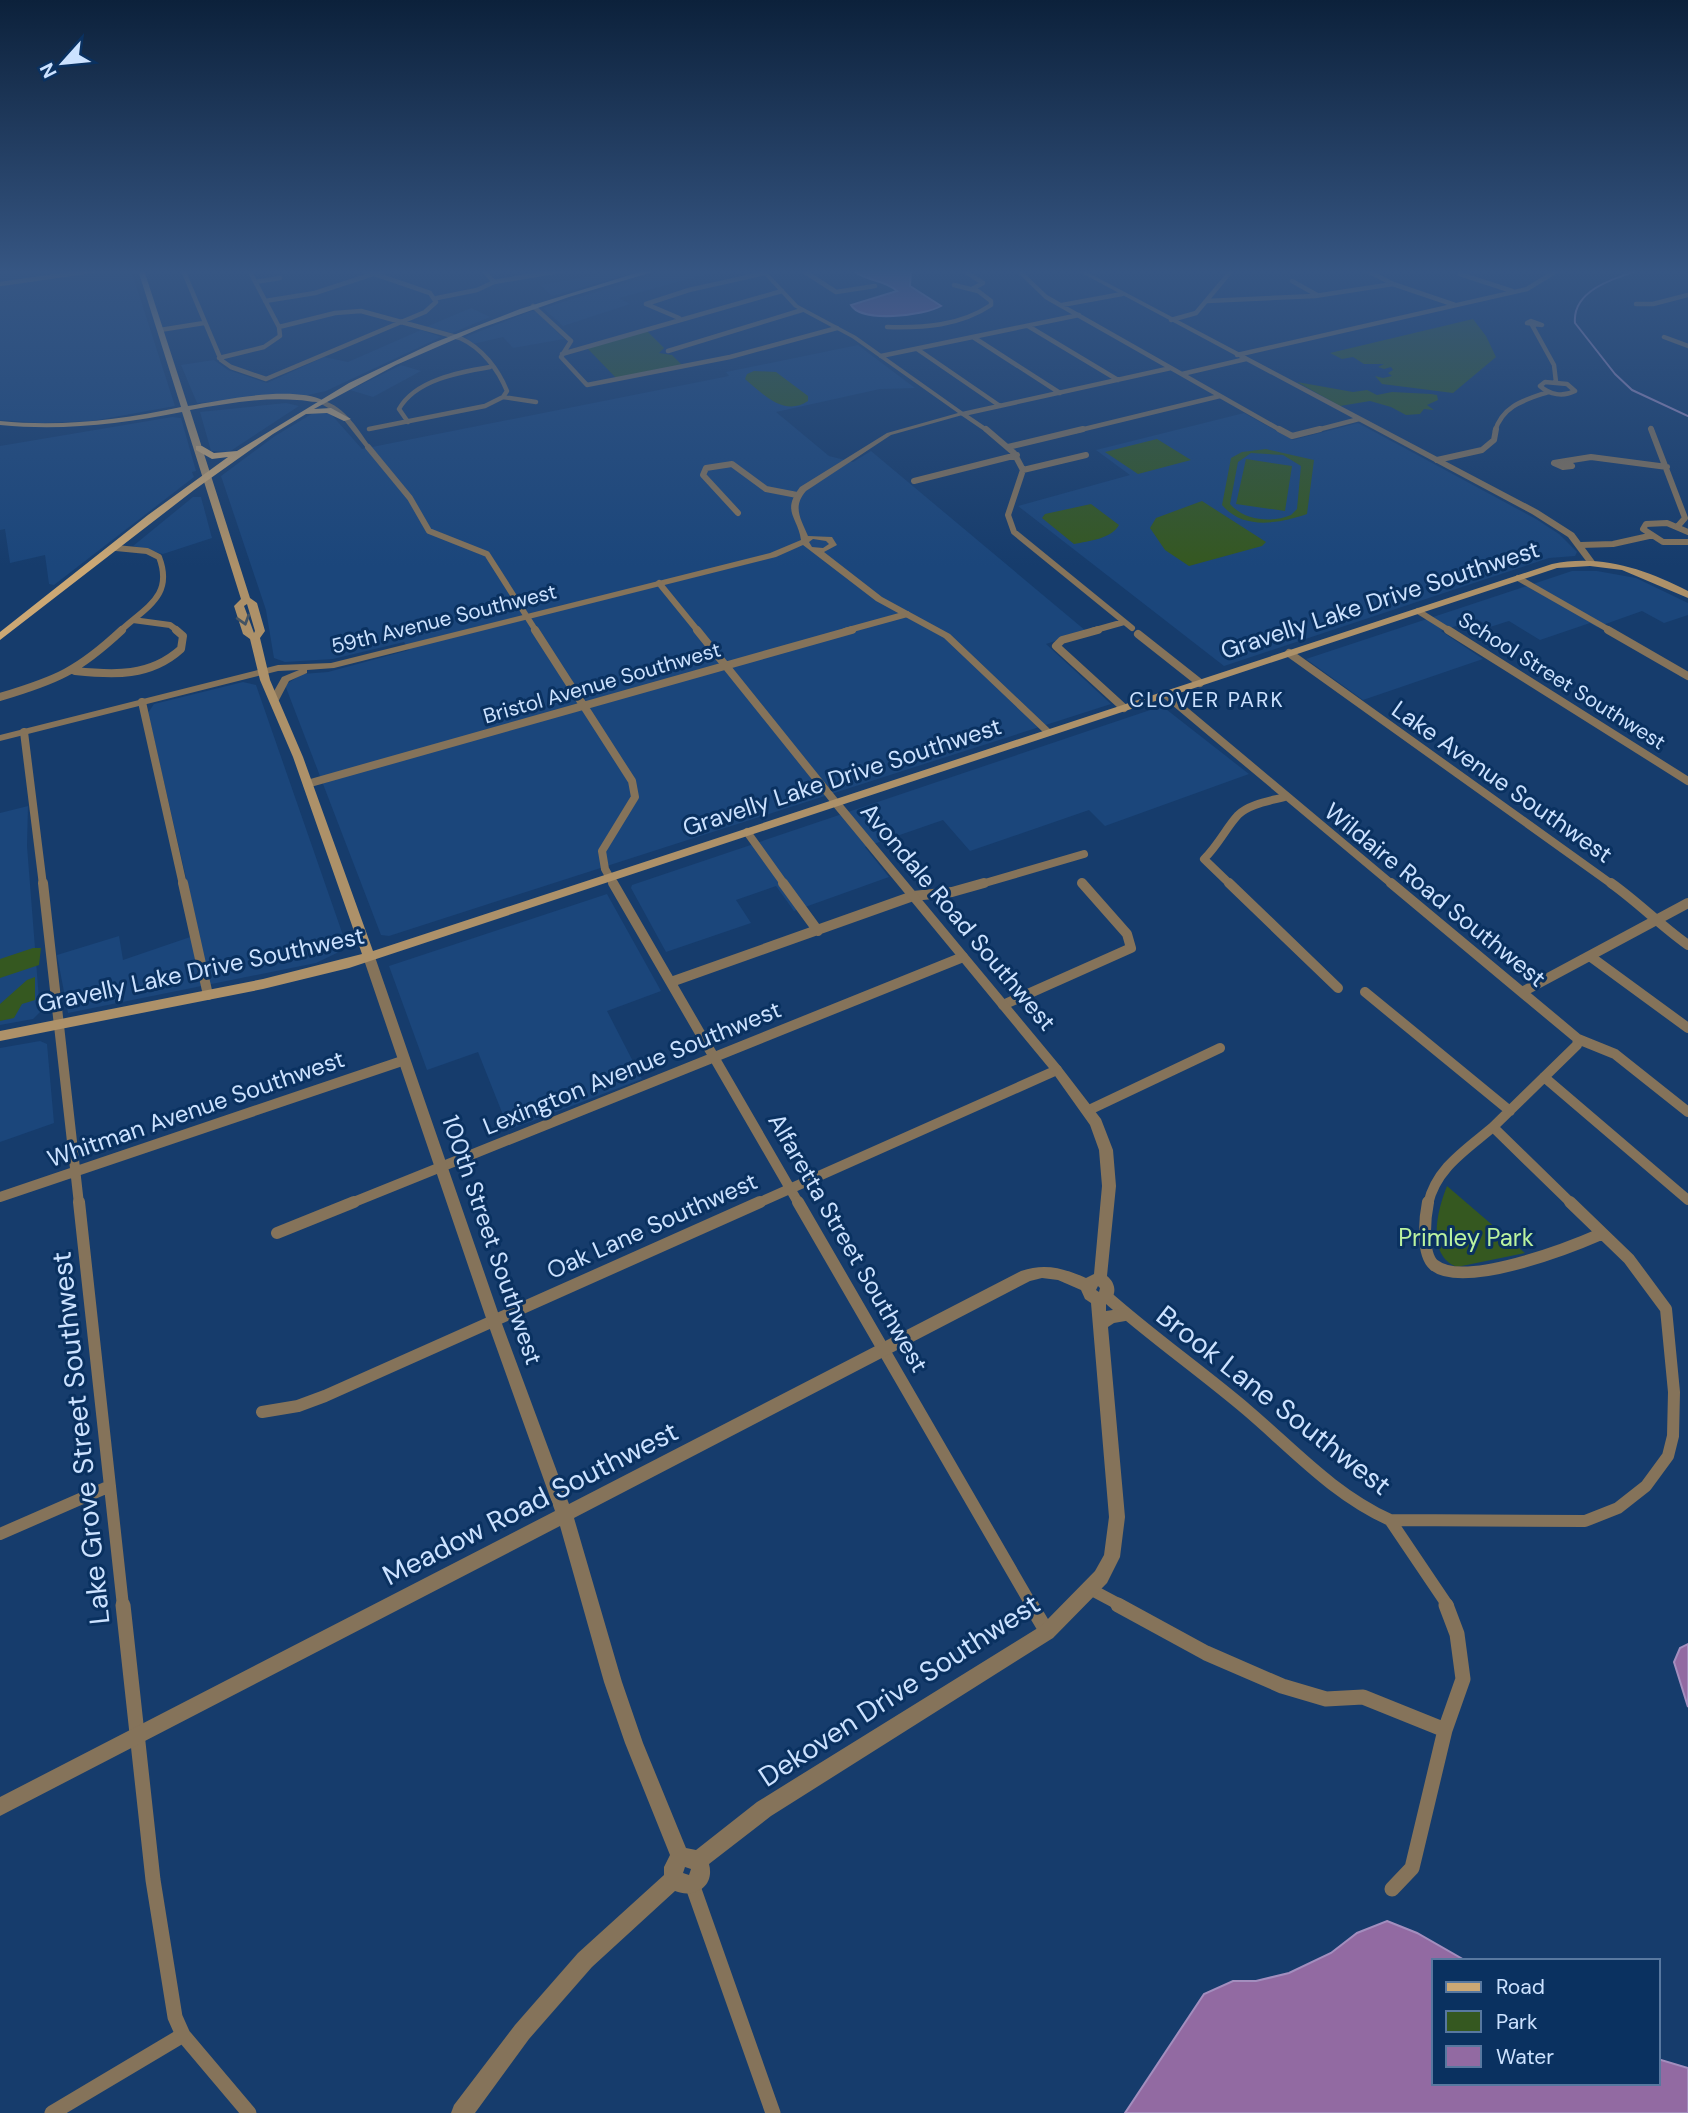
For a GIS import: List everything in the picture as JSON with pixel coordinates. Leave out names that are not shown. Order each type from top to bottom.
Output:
[{"type":"main road","name":"100th Street Southwest","points":[[173,369],[246,600],[239,606],[248,634],[256,638],[264,672],[369,957]]},
{"type":"main road","points":[[0,638],[252,444],[320,401],[387,369]]},
{"type":"main road","points":[[0,423],[84,425],[272,399],[320,401]]},
{"type":"main road","points":[[290,419],[321,410],[347,419]]},
{"type":"main road","points":[[199,448],[208,454],[219,456],[252,444]]},
{"type":"main road","name":"Gravelly Lake Drive Southwest","points":[[0,1036],[208,995],[369,957],[1562,564],[1592,563],[1639,571],[1688,595]]},
{"type":"street","points":[[236,369],[269,379],[293,369]]},
{"type":"street","points":[[408,422],[399,409],[404,400],[453,374],[482,369]]},
{"type":"street","points":[[491,369],[507,388],[503,397]]},
{"type":"street","points":[[571,369],[587,385],[670,369]]},
{"type":"street","points":[[899,369],[1017,456],[1023,470],[1009,511],[1011,528],[1132,628]]},
{"type":"street","points":[[946,369],[1000,406]]},
{"type":"street","points":[[1022,369],[1060,393]]},
{"type":"street","points":[[1099,369],[1118,380]]},
{"type":"street","points":[[1048,732],[947,636],[879,599],[847,572],[809,546],[794,516],[797,495],[810,484],[889,435],[963,414],[1168,369]]},
{"type":"street","points":[[1172,369],[1292,436],[1359,419]]},
{"type":"street","points":[[1182,374],[1205,369]]},
{"type":"street","points":[[1264,369],[1554,523],[1581,545],[1592,563]]},
{"type":"street","points":[[1554,369],[1556,382]]},
{"type":"street","points":[[1437,460],[1493,442],[1493,427],[1504,411],[1548,392],[1566,395],[1575,391],[1571,386],[1556,382],[1540,384],[1548,392]]},
{"type":"street","points":[[1008,447],[1220,396]]},
{"type":"street","points":[[369,429],[488,405],[503,397],[536,402]]},
{"type":"street","points":[[320,401],[335,408],[347,419],[410,498],[429,531],[487,554],[636,790],[635,797],[602,851],[603,863],[610,878]]},
{"type":"street","points":[[1651,428],[1685,518],[1678,526]]},
{"type":"street","points":[[1023,470],[1086,455]]},
{"type":"street","points":[[914,481],[1017,456]]},
{"type":"street","points":[[1566,461],[1591,457],[1667,467]]},
{"type":"street","points":[[738,513],[703,475],[706,468],[732,464],[766,489],[797,495]]},
{"type":"street","points":[[794,516],[810,532],[832,541],[831,548],[847,572]]},
{"type":"street","points":[[1688,532],[1678,526],[1659,522],[1646,524],[1643,529],[1649,536],[1672,544],[1688,542]]},
{"type":"street","points":[[1581,545],[1613,544],[1649,536]]},
{"type":"street","points":[[809,546],[821,537]]},
{"type":"street","points":[[809,546],[831,548]]},
{"type":"street","name":"59th Avenue Southwest","points":[[0,738],[264,672],[301,666],[331,666],[809,546]]},
{"type":"street","points":[[0,697],[39,687],[75,671],[133,620],[165,587],[165,569],[155,554],[116,548]]},
{"type":"street","points":[[1518,578],[1688,676]]},
{"type":"street","name":"Avondale Road Southwest","points":[[659,583],[1088,1110],[1102,1136],[1108,1172],[1098,1290]]},
{"type":"street","name":"School Street Southwest","points":[[1418,611],[1688,781]]},
{"type":"street","name":"Bristol Avenue Southwest","points":[[307,785],[907,614]]},
{"type":"street","points":[[75,671],[111,674],[139,672],[164,662],[181,649],[183,636],[176,628],[133,620]]},
{"type":"street","points":[[1124,622],[1062,640],[1056,646],[1124,708]]},
{"type":"street","points":[[1138,634],[1200,683]]},
{"type":"street","name":"Lake Avenue Southwest","points":[[1289,653],[1650,911],[1654,920],[1688,945]]},
{"type":"street","points":[[274,700],[289,677],[331,666]]},
{"type":"street","name":"Wildaire Road Southwest","points":[[1165,694],[1285,797],[1578,1039],[1587,1040],[1615,1054],[1688,1112]]},
{"type":"street","points":[[142,702],[208,995]]},
{"type":"street","name":"Lake Grove Street Southwest","points":[[24,732],[35,806],[155,1893],[172,2003],[183,2035],[249,2113]]},
{"type":"street","points":[[1285,797],[1253,806],[1239,814],[1222,841],[1203,859],[1338,988]]},
{"type":"street","points":[[747,832],[818,931]]},
{"type":"street","points":[[671,982],[914,896],[952,892],[1084,854]]},
{"type":"street","name":"Alfaretta Street Southwest","points":[[610,878],[885,1348],[1047,1632]]},
{"type":"street","points":[[1003,1005],[1131,948],[1127,934],[1082,883]]},
{"type":"street","points":[[1522,992],[1688,903]]},
{"type":"street","name":"100th Street Southwest","points":[[369,957],[440,1167],[565,1516],[612,1682],[634,1743],[689,1860]]},
{"type":"street","name":"Lexington Avenue Southwest","points":[[277,1233],[964,957]]},
{"type":"street","points":[[1591,957],[1688,1028]]},
{"type":"street","points":[[1365,992],[1510,1111]]},
{"type":"street","points":[[1578,1039],[1577,1045],[1493,1127],[1442,1170],[1432,1184],[1425,1216],[1428,1257],[1434,1265],[1451,1273],[1471,1272],[1558,1253],[1601,1234]]},
{"type":"street","points":[[1088,1110],[1220,1048]]},
{"type":"street","name":"Whitman Avenue Southwest","points":[[0,1197],[405,1060]]},
{"type":"street","name":"Oak Lane Southwest","points":[[262,1412],[312,1401],[1057,1070]]},
{"type":"street","points":[[1544,1077],[1688,1200]]},
{"type":"street","name":"Brook Lane Southwest","points":[[1098,1290],[1247,1410],[1281,1443],[1349,1498],[1390,1520],[1585,1521],[1618,1508],[1658,1473],[1668,1456],[1673,1436],[1674,1392],[1670,1327],[1666,1309],[1645,1277],[1493,1127]]},
{"type":"street","name":"Meadow Road Southwest","points":[[0,1807],[1034,1272],[1053,1272],[1098,1290]]},
{"type":"street","name":"Dekoven Drive Southwest","points":[[689,1860],[764,1809],[1047,1632],[1090,1589],[1112,1557],[1117,1517],[1115,1475],[1102,1379],[1098,1290]]},
{"type":"street","points":[[1099,1325],[1111,1316],[1126,1315]]},
{"type":"street","points":[[0,1534],[110,1486]]},
{"type":"street","points":[[1390,1520],[1432,1582],[1454,1621],[1463,1679],[1445,1730],[1412,1868],[1409,1875],[1392,1889]]},
{"type":"street","points":[[1090,1589],[1206,1653],[1282,1686],[1326,1699],[1346,1701],[1363,1697],[1445,1730]]},
{"type":"street","points":[[463,2113],[522,2032],[585,1960],[684,1881],[699,1875],[689,1860]]},
{"type":"street","points":[[684,1881],[773,2113]]},
{"type":"street","points":[[52,2113],[183,2035]]},
{"type":"shaded area","points":[[0,369],[163,369],[175,406],[92,421],[41,423],[0,420]]},
{"type":"shaded area","points":[[183,369],[226,369],[267,383],[299,369],[374,369],[326,391],[308,395],[197,403]]},
{"type":"shaded area","points":[[394,369],[421,371],[373,397],[350,390]]},
{"type":"shaded area","points":[[743,369],[889,369],[915,388],[880,389],[776,412],[829,456],[853,462],[871,451],[1086,631],[1046,644],[1111,704],[389,936],[381,935],[285,685],[302,674],[328,672],[409,650],[404,642],[333,659],[285,662],[274,658],[266,610],[221,476],[275,436],[315,412],[330,413],[362,449],[729,376],[726,372]]},
{"type":"shaded area","points":[[286,403],[299,406],[229,452],[211,451],[200,412]]},
{"type":"shaded area","points":[[1244,413],[1293,440],[1358,423],[1536,519],[1559,534],[1577,552],[1575,556],[1549,558],[1224,666],[1018,506],[1130,475],[1096,450]]},
{"type":"shaded area","points":[[172,417],[181,418],[196,471],[192,472],[194,477],[54,585],[49,584],[45,555],[10,563],[5,529],[0,530],[0,446]]},
{"type":"shaded area","points":[[193,497],[201,497],[212,538],[163,554],[133,546]]},
{"type":"shaded area","points":[[1572,571],[1597,571],[1636,578],[1688,603],[1688,615],[1664,623],[1642,611],[1597,627],[1590,623],[1540,640],[1509,621],[1490,627],[1477,619],[1441,631],[1483,659],[1363,700],[1306,659]]},
{"type":"shaded area","points":[[243,682],[256,685],[345,941],[343,950],[316,963],[68,1013],[57,955],[119,936],[123,960],[199,934],[148,713],[154,704]]},
{"type":"shaded area","points":[[1162,706],[1249,774],[1105,826],[1089,810],[970,851],[943,820],[865,847],[889,877],[794,911],[776,886],[736,900],[751,923],[666,952],[631,888],[632,885]]},
{"type":"shaded area","points":[[28,806],[27,846],[40,1012],[33,1019],[0,1025],[0,813]]},
{"type":"shaded area","points":[[607,894],[661,991],[607,1011],[642,1079],[509,1130],[478,1052],[427,1070],[389,966]]},
{"type":"shaded area","points":[[40,1041],[47,1044],[54,1123],[0,1142],[0,1048]]},
{"type":"green space","points":[[607,369],[676,369],[618,380]]},
{"type":"green space","points":[[1482,369],[1453,393],[1382,384],[1375,376],[1392,376],[1388,373],[1393,370]]},
{"type":"green space","points":[[754,371],[776,372],[808,396],[808,401],[791,406],[774,402],[745,379],[747,374]]},
{"type":"green space","points":[[1297,382],[1353,392],[1367,390],[1377,395],[1392,392],[1431,394],[1437,395],[1438,400],[1427,405],[1434,410],[1424,409],[1420,414],[1406,415],[1370,401],[1340,406]]},
{"type":"green space","points":[[1157,439],[1191,460],[1138,474],[1105,452]]},
{"type":"green space","points":[[1266,449],[1314,460],[1307,514],[1274,522],[1251,522],[1241,519],[1222,505],[1231,458],[1242,452]],"holes":[[[1251,453],[1283,455],[1301,466],[1297,509],[1284,518],[1267,520],[1236,510],[1230,504],[1238,462]]]},
{"type":"green space","points":[[1246,459],[1292,466],[1285,511],[1236,504]]},
{"type":"green space","points":[[1202,501],[1266,542],[1262,546],[1189,566],[1165,550],[1150,528],[1156,518]]},
{"type":"green space","points":[[1091,504],[1119,525],[1099,539],[1074,544],[1042,518],[1045,514]]},
{"type":"green space","points":[[41,948],[39,965],[0,978],[0,959]]},
{"type":"green space","points":[[35,977],[35,1000],[22,1004],[14,1018],[0,1021],[0,1004],[27,980]]},
{"type":"green space","name":"Primley Park","points":[[1447,1186],[1525,1253],[1457,1267],[1447,1261],[1441,1253],[1437,1231]]},
{"type":"water","points":[[1688,1644],[1688,1707],[1674,1662],[1680,1648]]},
{"type":"water","points":[[1387,1921],[1417,1933],[1462,1959],[1432,1959],[1432,2085],[1660,2085],[1660,2060],[1688,2068],[1688,2113],[1125,2113],[1204,1994],[1233,1981],[1256,1981],[1289,1973],[1331,1953],[1357,1933]]},
{"type":"waterway","points":[[1611,369],[1632,390],[1688,416]]},
{"type":"district","name":"CLOVER PARK","points":[[1207,700]]}]
